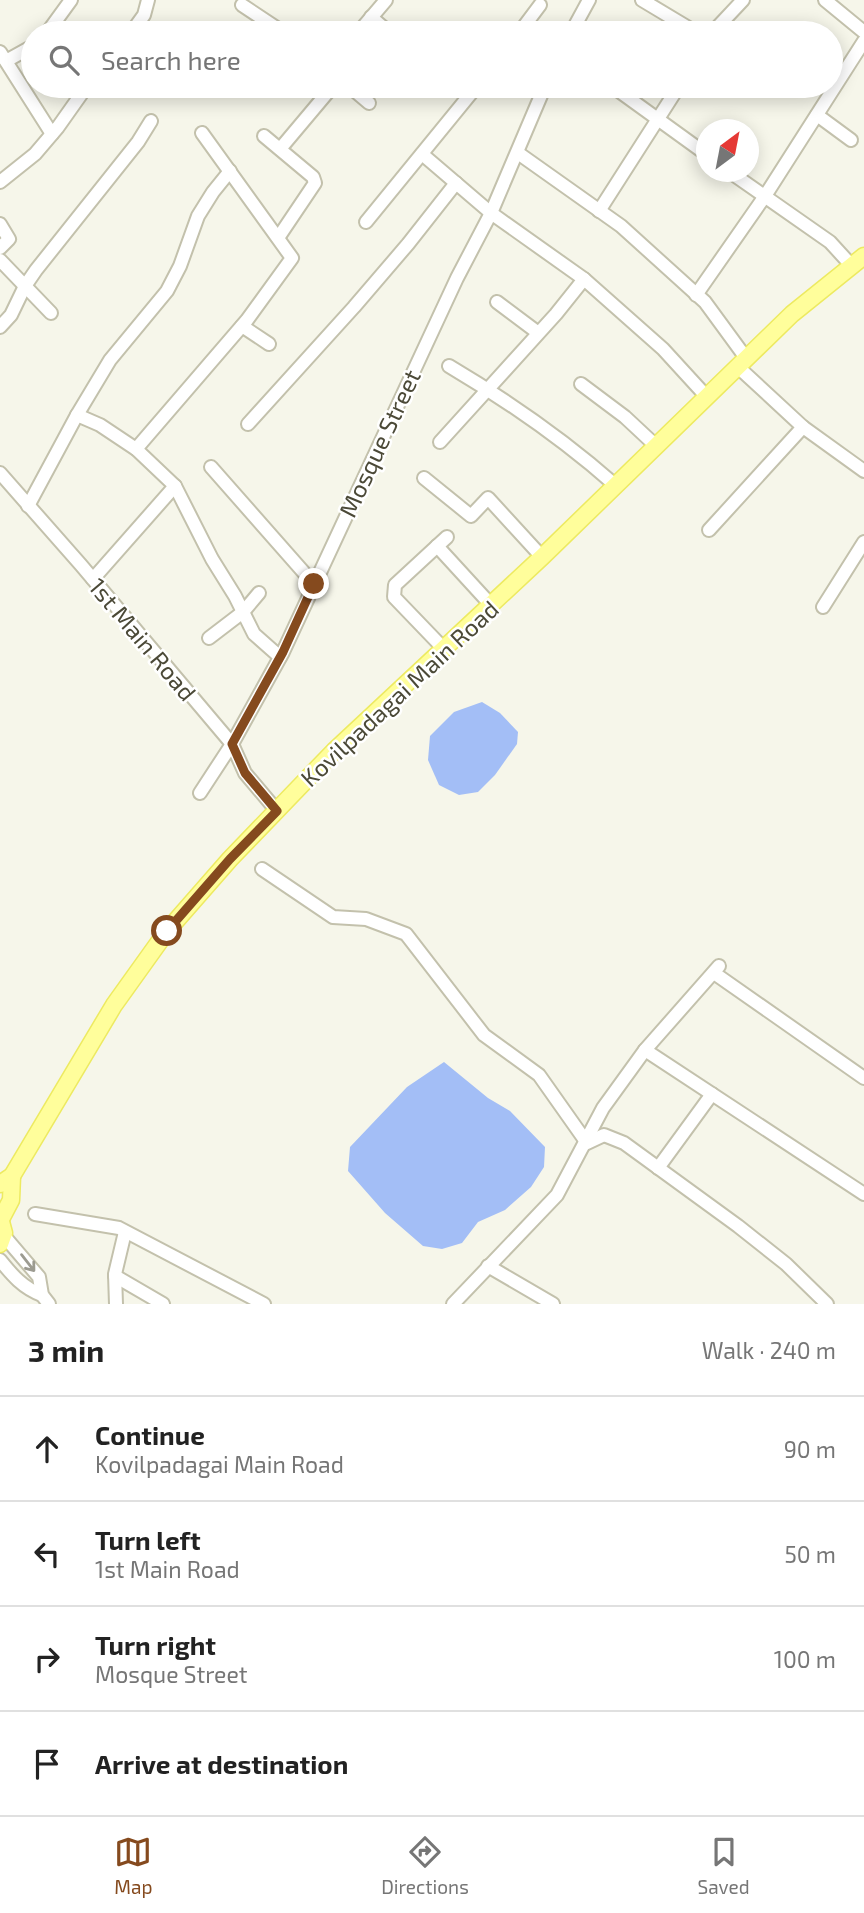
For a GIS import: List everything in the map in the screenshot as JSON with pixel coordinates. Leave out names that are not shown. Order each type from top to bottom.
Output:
[{"type":"main road","name":"Kovilpadagai Main Road","points":[[6,1180],[114,1005],[167,931],[230,859],[334,751],[542,557],[706,396],[792,314],[858,260]]},
{"type":"main road","points":[[2,1240],[4,1226],[1,1219],[11,1200],[6,1180]]},
{"type":"street","points":[[56,21],[71,0]]},
{"type":"street","points":[[140,21],[148,0]]},
{"type":"street","points":[[368,21],[386,0]]},
{"type":"street","points":[[578,21],[589,0]]},
{"type":"street","points":[[642,0],[677,21]]},
{"type":"street","points":[[723,21],[743,0]]},
{"type":"street","points":[[825,0],[864,32]]},
{"type":"street","points":[[242,5],[258,21]]},
{"type":"street","points":[[528,21],[540,5]]},
{"type":"street","points":[[371,18],[375,21]]},
{"type":"street","points":[[843,74],[864,41]]},
{"type":"street","points":[[21,50],[3,57],[21,85]]},
{"type":"street","points":[[29,98],[52,134]]},
{"type":"street","points":[[0,182],[36,154],[78,98]]},
{"type":"street","points":[[280,149],[322,98]]},
{"type":"street","points":[[363,98],[369,103]]},
{"type":"street","points":[[366,222],[467,98]]},
{"type":"street","name":"Mosque Street","points":[[200,793],[232,744],[280,657],[457,278],[491,214],[540,98]]},
{"type":"street","points":[[630,98],[696,146]]},
{"type":"street","points":[[599,211],[672,98]]},
{"type":"street","points":[[696,295],[828,98]]},
{"type":"street","points":[[817,115],[851,140]]},
{"type":"street","points":[[0,327],[11,315],[24,286],[138,142],[150,121]]},
{"type":"street","points":[[136,449],[242,326],[291,262],[290,254],[202,133]]},
{"type":"street","points":[[264,136],[313,177],[315,183],[278,238]]},
{"type":"street","points":[[422,153],[491,214],[584,279],[663,349],[706,396]]},
{"type":"street","points":[[518,153],[621,226],[696,295],[728,331],[742,362],[803,427],[864,471]]},
{"type":"street","points":[[28,506],[110,360],[167,291],[180,267],[198,216],[230,170]]},
{"type":"street","points":[[745,182],[858,260]]},
{"type":"street","points":[[248,424],[363,297],[456,183]]},
{"type":"street","points":[[0,224],[9,239],[0,248]]},
{"type":"street","points":[[0,261],[51,313]]},
{"type":"street","points":[[440,442],[486,388],[556,314],[584,279]]},
{"type":"street","points":[[497,302],[537,332]]},
{"type":"street","points":[[242,326],[269,344]]},
{"type":"street","points":[[449,366],[562,440],[615,485]]},
{"type":"street","points":[[581,384],[625,417],[655,445]]},
{"type":"street","points":[[77,415],[100,425],[136,449],[175,486],[254,634],[280,657]]},
{"type":"street","points":[[709,530],[803,427]]},
{"type":"street","points":[[211,467],[314,584]]},
{"type":"street","name":"1st Main Road","points":[[0,473],[232,744],[245,773],[277,811]]},
{"type":"street","points":[[424,478],[471,516],[488,498],[542,557]]},
{"type":"street","points":[[93,579],[175,486]]},
{"type":"street","points":[[444,649],[394,597],[393,590],[395,585],[442,541],[491,605]]},
{"type":"street","points":[[823,607],[864,542]]},
{"type":"street","points":[[209,638],[243,612],[259,593]]},
{"type":"street","points":[[262,869],[333,917],[366,919],[407,934],[484,1035],[539,1075],[587,1143]]},
{"type":"street","points":[[453,1304],[557,1195],[587,1143],[603,1108],[645,1050],[717,969],[864,1078]]},
{"type":"street","points":[[645,1050],[765,1126],[864,1194]]},
{"type":"street","points":[[657,1168],[712,1094]]},
{"type":"street","points":[[587,1143],[604,1135],[624,1143],[747,1233],[786,1264],[827,1304]]},
{"type":"street","points":[[35,1214],[118,1228],[246,1299],[264,1304]]},
{"type":"street","points":[[116,1304],[115,1276],[125,1231]]},
{"type":"street","points":[[2,1240],[39,1277],[46,1299]]},
{"type":"street","points":[[0,1260],[18,1281],[46,1299]]},
{"type":"street","points":[[488,1266],[553,1304]]},
{"type":"street","points":[[115,1276],[163,1304]]},
{"type":"water","points":[[482,702],[500,713],[518,732],[517,744],[495,775],[478,792],[459,795],[439,785],[428,760],[430,736],[454,712]]},
{"type":"water","points":[[444,1062],[488,1098],[510,1111],[545,1147],[544,1167],[531,1187],[505,1210],[478,1222],[462,1243],[442,1249],[423,1246],[385,1213],[348,1171],[350,1147],[407,1087]]},
{"type":"route","points":[[167,931],[230,859],[277,811],[245,773],[232,744],[283,652],[314,584]]}]
